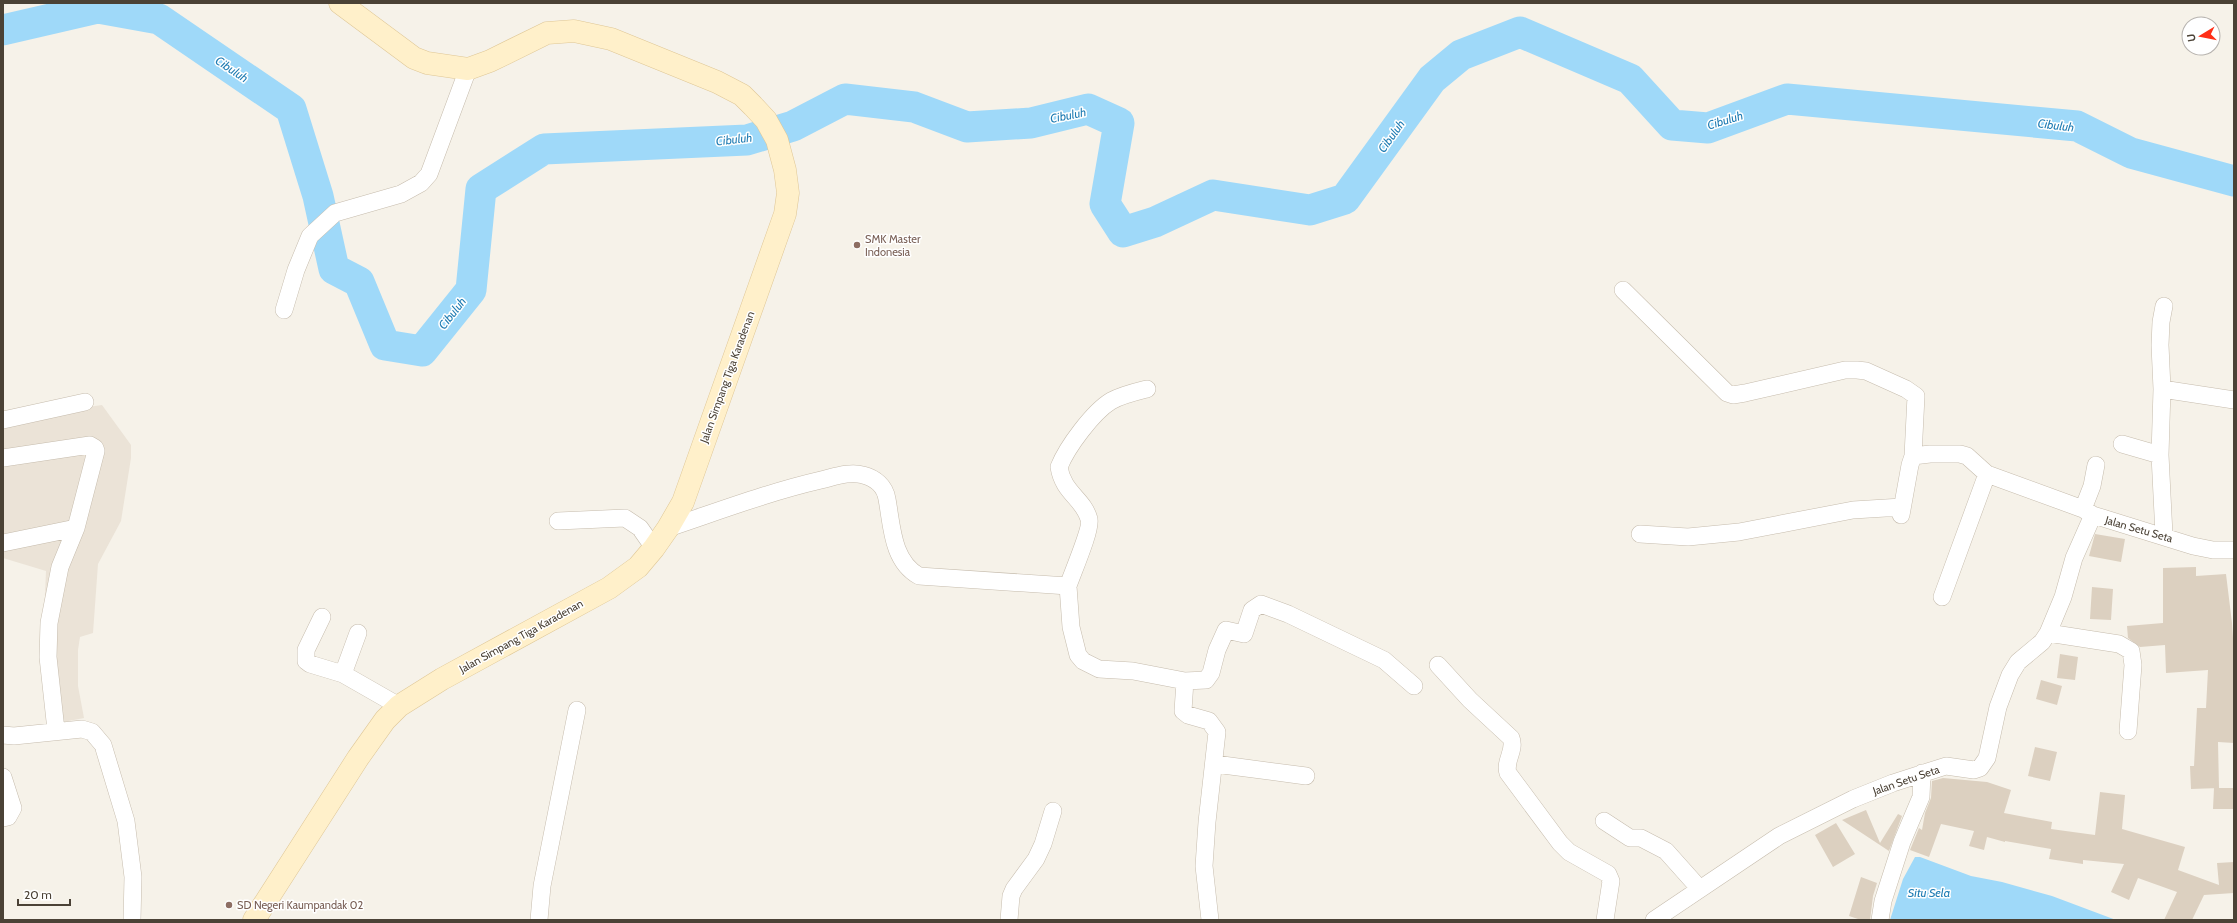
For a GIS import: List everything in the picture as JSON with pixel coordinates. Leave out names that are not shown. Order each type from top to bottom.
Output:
[{"type":"street","name":"Jalan Simpang Tiga Karadenan","points":[[262,917],[358,758],[385,720],[399,706],[442,679],[610,588],[638,567],[654,548],[668,528],[685,495],[785,214],[788,193],[785,170],[777,140],[766,120],[742,95],[717,82],[611,39],[574,31],[547,33],[490,61],[468,69],[427,63],[414,58],[340,3]]},
{"type":"street","points":[[284,310],[296,270],[310,236],[335,213],[401,194],[421,183],[429,174],[468,69]]},
{"type":"street","points":[[1623,290],[1727,393],[1734,395],[1745,393],[1845,370],[1866,372],[1913,392],[1916,400],[1913,456],[1901,511],[1853,510],[1739,532],[1688,538],[1640,534]]},
{"type":"street","points":[[2164,306],[2160,332],[2162,390],[2160,455],[2164,536]]},
{"type":"street","points":[[1147,389],[1112,400],[1104,406],[1083,430],[1059,467],[1062,480],[1084,509],[1090,525],[1068,586],[1071,627],[1078,655],[1083,661],[1099,669],[1140,672],[1185,681],[1206,680],[1211,673],[1217,650],[1226,630],[1244,634],[1252,610],[1261,604],[1288,614],[1384,660],[1414,686]]},
{"type":"street","points":[[2162,390],[2234,400]]},
{"type":"street","points":[[3,420],[85,402]]},
{"type":"street","points":[[2122,444],[2160,455]]},
{"type":"street","points":[[3,458],[90,445],[95,448],[76,528],[60,567],[49,623],[48,657],[56,730]]},
{"type":"street","points":[[1913,456],[1960,454],[1974,460],[1987,474],[2088,512],[2096,465]]},
{"type":"street","points":[[668,528],[778,490],[846,474],[862,474],[876,480],[886,493],[897,552],[909,570],[914,573],[935,578],[1068,586]]},
{"type":"street","points":[[1942,597],[1987,474]]},
{"type":"street","name":"Jalan Setu Seta","points":[[1654,920],[1699,888],[1779,836],[1853,799],[1922,773],[1946,766],[1974,770],[1980,768],[1987,758],[1998,707],[2010,675],[2018,662],[2042,642],[2048,633],[2063,596],[2088,512],[2106,520],[2164,536],[2193,546],[2213,550],[2234,550]]},
{"type":"street","points":[[558,521],[624,518],[640,528],[654,548]]},
{"type":"street","points":[[3,544],[76,528]]},
{"type":"street","points":[[322,617],[306,650],[306,661],[310,664],[343,674],[399,706]]},
{"type":"street","points":[[343,674],[358,633]]},
{"type":"street","points":[[2048,633],[2119,644],[2131,651],[2133,665],[2128,731]]},
{"type":"street","points":[[1438,665],[1470,700],[1511,738],[1513,745],[1506,767],[1508,773],[1560,843],[1569,852],[1608,874],[1611,881],[1605,920]]},
{"type":"street","points":[[1185,681],[1183,711],[1188,716],[1209,721],[1217,732],[1215,764],[1207,822],[1204,866],[1210,920]]},
{"type":"street","points":[[539,920],[542,886],[577,710]]},
{"type":"street","points":[[3,735],[14,736],[56,730],[82,729],[92,732],[103,745],[126,821],[132,877],[132,920]]},
{"type":"street","points":[[1215,764],[1306,776]]},
{"type":"street","points":[[1880,920],[1902,842],[1921,797],[1922,773]]},
{"type":"street","points":[[3,776],[13,808],[8,817],[3,818]]},
{"type":"street","points":[[1009,920],[1011,896],[1036,859],[1043,844],[1053,812]]},
{"type":"street","points":[[1604,821],[1630,838],[1641,838],[1666,851],[1699,888]]},
{"type":"shaded area","points":[[102,405],[131,445],[131,458],[121,521],[98,564],[93,633],[80,637],[78,650],[78,686],[84,718],[48,725],[44,618],[46,571],[3,558],[3,419]]},
{"type":"water","name":"Situ Sela","points":[[1915,857],[1920,857],[1971,876],[2002,882],[2052,896],[2116,920],[1890,920],[1903,879]]},
{"type":"building","points":[[2095,534],[2125,539],[2121,562],[2089,556]]},
{"type":"building","points":[[2196,567],[2196,576],[2226,574],[2232,623],[2234,653],[2234,743],[2218,742],[2219,788],[2191,789],[2190,766],[2194,766],[2197,708],[2206,708],[2208,670],[2166,673],[2165,645],[2140,647],[2128,638],[2127,626],[2163,623],[2163,568]]},
{"type":"building","points":[[2092,587],[2113,589],[2111,620],[2090,619]]},
{"type":"building","points":[[2060,654],[2078,657],[2075,680],[2057,678]]},
{"type":"building","points":[[2041,680],[2062,686],[2057,705],[2036,699]]},
{"type":"building","points":[[2035,747],[2057,752],[2050,781],[2028,776]]},
{"type":"building","points":[[1943,778],[1987,782],[2011,790],[2004,813],[2052,822],[2051,829],[2095,835],[2100,792],[2125,795],[2122,829],[2185,847],[2178,870],[2219,885],[2217,863],[2234,862],[2234,893],[2204,895],[2192,920],[2164,920],[2177,892],[2138,878],[2129,900],[2111,892],[2124,864],[2083,860],[2083,864],[2049,859],[2051,849],[2005,842],[1987,837],[1984,850],[1969,846],[1974,831],[1941,824],[1929,857],[1910,850],[1919,828],[1922,830],[1925,813],[1931,798],[1932,781]]},
{"type":"building","points":[[2214,788],[2234,788],[2234,809],[2213,809]]},
{"type":"building","points":[[1866,810],[1880,843],[1898,814],[1902,816],[1889,851],[1842,820]]},
{"type":"building","points":[[1836,823],[1855,854],[1833,867],[1815,835]]},
{"type":"building","points":[[1861,877],[1877,883],[1873,896],[1870,920],[1861,920],[1849,916]]},
{"type":"waterway","name":"Cibuluh","points":[[3,30],[98,8],[159,19],[291,109],[318,196],[334,269],[359,282],[385,345],[422,351],[471,290],[481,189],[544,149],[747,140],[793,126],[845,99],[914,107],[967,127],[1031,123],[1088,109],[1119,123],[1105,204],[1123,232],[1155,222],[1213,195],[1310,210],[1345,199],[1432,79],[1461,55],[1520,32],[1630,79],[1672,125],[1708,128],[1787,99],[2077,126],[2131,153],[2234,181]]},
{"type":"place","name":"SMK Master Indonesia","points":[[857,245]]},
{"type":"place","name":"SD Negeri Kaumpandak 02","points":[[229,905]]}]
